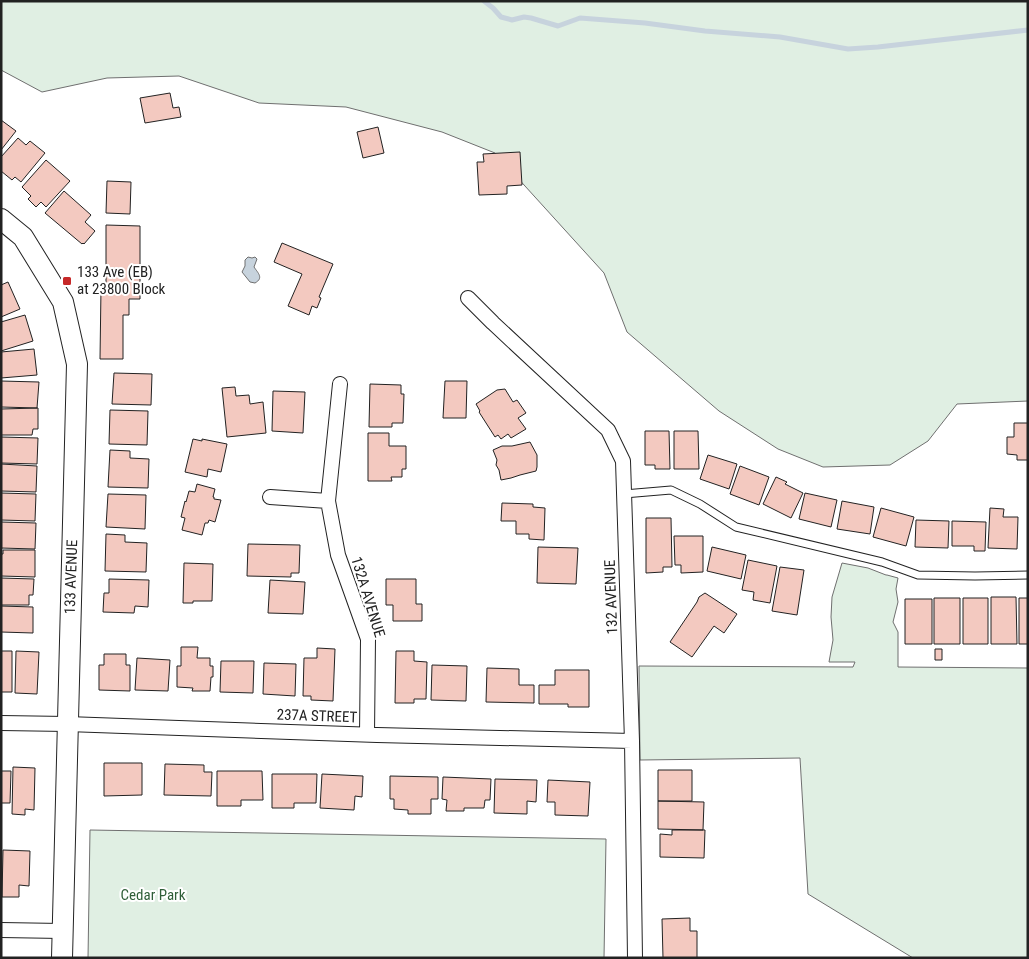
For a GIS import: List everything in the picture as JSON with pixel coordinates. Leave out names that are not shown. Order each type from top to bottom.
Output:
[{"type":"street","name":"133 AVENUE","points":[[1,218],[23,237],[63,302],[77,364],[62,958]]},
{"type":"street","name":"132 AVENUE","points":[[468,298],[608,430],[623,461],[632,741],[636,958]]},
{"type":"street","name":"132A AVENUE","points":[[340,384],[328,501],[338,555],[368,639],[367,734]]},
{"type":"street","points":[[270,497],[328,501]]},
{"type":"street","name":"237A STREET","points":[[1,724],[67,724],[632,741]]},
{"type":"street","points":[[1,930],[62,931]]},
{"type":"lane","points":[[624,494],[671,490],[700,504],[736,527],[882,562],[918,576],[1028,575]]},
{"type":"green space","points":[[1,1],[1028,1],[1028,401],[957,404],[928,441],[890,465],[823,467],[778,449],[719,411],[627,332],[604,273],[495,153],[442,132],[346,107],[259,103],[179,76],[107,78],[42,92],[1,70]]},
{"type":"green space","points":[[842,563],[868,568],[898,578],[896,589],[898,602],[893,622],[898,632],[898,667],[1028,668],[1028,958],[913,958],[808,894],[800,758],[640,760],[639,666],[853,667],[855,662],[829,662],[833,640],[832,597]]},
{"type":"green space","name":"Cedar Park","points":[[90,830],[606,839],[604,958],[88,958]]},
{"type":"shaded area","points":[[248,257],[255,257],[257,259],[254,267],[260,277],[255,283],[250,282],[242,272],[245,260]]},
{"type":"building","points":[[170,93],[173,108],[179,107],[181,117],[145,123],[140,98]]},
{"type":"building","points":[[1,120],[16,131],[1,150]]},
{"type":"building","points":[[378,127],[384,153],[363,158],[357,132]]},
{"type":"building","points":[[18,138],[26,145],[30,141],[45,153],[21,182],[15,177],[12,180],[1,171],[1,157]]},
{"type":"building","points":[[520,152],[522,185],[507,186],[507,194],[479,195],[477,162],[484,162],[483,154]]},
{"type":"building","points":[[46,160],[70,181],[46,207],[41,202],[36,207],[28,199],[31,196],[22,187]]},
{"type":"building","points":[[107,181],[131,182],[130,214],[106,213]]},
{"type":"building","points":[[64,191],[91,215],[85,222],[95,231],[84,244],[45,213]]},
{"type":"building","points":[[106,225],[140,226],[140,299],[129,299],[129,315],[123,315],[123,359],[100,359],[101,288],[106,289]]},
{"type":"building","points":[[282,243],[333,264],[319,297],[321,298],[317,308],[312,306],[309,315],[288,306],[302,274],[274,262]]},
{"type":"building","points":[[8,282],[20,309],[1,317],[1,285]]},
{"type":"building","points":[[25,315],[33,341],[1,351],[1,322]]},
{"type":"building","points":[[34,349],[37,375],[1,378],[1,352]]},
{"type":"building","points":[[114,373],[152,374],[151,405],[112,404]]},
{"type":"building","points":[[1,381],[39,382],[37,408],[1,407]]},
{"type":"building","points":[[445,381],[467,381],[466,418],[443,418]]},
{"type":"building","points":[[370,384],[401,385],[401,394],[404,394],[403,423],[392,423],[392,427],[369,427]]},
{"type":"building","points":[[235,387],[236,396],[249,395],[250,404],[263,402],[266,433],[227,437],[222,388]]},
{"type":"building","points":[[505,389],[513,402],[517,400],[526,413],[518,418],[526,429],[511,438],[508,434],[501,439],[498,435],[495,437],[476,404],[497,390]]},
{"type":"building","points":[[273,391],[305,392],[303,433],[272,431]]},
{"type":"building","points":[[38,408],[38,429],[33,429],[32,435],[1,435],[1,409]]},
{"type":"building","points":[[110,410],[148,411],[147,445],[109,444]]},
{"type":"building","points":[[1014,423],[1028,423],[1028,460],[1017,460],[1017,455],[1007,454],[1007,437],[1014,437]]},
{"type":"building","points":[[645,431],[669,431],[670,469],[655,469],[655,465],[645,465]]},
{"type":"building","points":[[674,431],[698,431],[699,469],[674,469]]},
{"type":"building","points":[[368,433],[389,433],[389,446],[406,446],[406,469],[402,469],[402,477],[391,477],[392,481],[368,481]]},
{"type":"building","points":[[1,437],[38,438],[37,464],[1,463]]},
{"type":"building","points":[[193,439],[227,444],[221,472],[208,469],[207,477],[185,472]]},
{"type":"building","points":[[530,442],[537,455],[536,471],[501,480],[493,450],[502,446]]},
{"type":"building","points":[[110,450],[130,451],[130,458],[149,459],[148,488],[108,487]]},
{"type":"building","points":[[708,455],[737,464],[729,489],[700,479]]},
{"type":"building","points":[[1,464],[37,466],[36,492],[1,491]]},
{"type":"building","points":[[740,466],[769,477],[759,505],[730,494]]},
{"type":"building","points":[[776,477],[803,493],[791,518],[763,504]]},
{"type":"building","points":[[197,484],[215,489],[214,499],[221,500],[215,522],[209,520],[208,523],[205,523],[202,535],[182,530],[185,518],[181,517],[185,501],[189,491],[195,492]]},
{"type":"building","points":[[1,493],[36,494],[35,521],[1,520]]},
{"type":"building","points":[[805,493],[837,500],[831,527],[799,519]]},
{"type":"building","points":[[108,494],[146,495],[145,529],[106,527]]},
{"type":"building","points":[[842,501],[874,507],[870,534],[837,529]]},
{"type":"building","points":[[502,503],[533,504],[533,507],[545,508],[544,540],[529,539],[529,534],[516,534],[516,521],[501,521]]},
{"type":"building","points":[[881,508],[914,517],[906,546],[873,537]]},
{"type":"building","points":[[990,508],[1004,509],[1003,517],[1018,517],[1017,549],[988,548]]},
{"type":"building","points":[[646,518],[671,518],[672,567],[663,567],[663,572],[646,573]]},
{"type":"building","points":[[916,520],[949,521],[948,548],[915,547]]},
{"type":"building","points":[[952,521],[986,522],[985,551],[974,551],[974,546],[952,546]]},
{"type":"building","points":[[1,522],[36,523],[35,549],[1,548]]},
{"type":"building","points":[[106,534],[125,535],[125,542],[147,543],[146,572],[105,571]]},
{"type":"building","points":[[674,536],[703,536],[703,572],[681,573],[681,565],[675,565]]},
{"type":"building","points":[[248,544],[300,545],[299,573],[291,573],[291,577],[247,576]]},
{"type":"building","points":[[538,547],[578,548],[576,584],[537,583]]},
{"type":"building","points":[[712,547],[746,555],[741,579],[707,571]]},
{"type":"building","points":[[3,550],[35,550],[35,577],[1,576],[1,554],[3,554]]},
{"type":"building","points":[[748,560],[777,566],[770,603],[753,600],[754,592],[742,590]]},
{"type":"building","points":[[184,563],[213,564],[212,601],[183,603]]},
{"type":"building","points":[[780,567],[804,570],[797,615],[772,611]]},
{"type":"building","points":[[1,578],[34,579],[33,595],[29,595],[29,605],[1,605]]},
{"type":"building","points":[[109,579],[149,580],[148,607],[135,606],[134,613],[103,612],[104,593],[109,593]]},
{"type":"building","points":[[386,579],[416,579],[416,604],[422,604],[422,621],[393,621],[393,605],[386,605]]},
{"type":"building","points":[[270,580],[305,582],[303,614],[268,613]]},
{"type":"building","points":[[705,593],[737,614],[724,633],[714,626],[692,657],[670,642],[699,597]]},
{"type":"building","points":[[991,597],[1016,597],[1017,644],[991,644]]},
{"type":"building","points":[[934,598],[960,598],[960,644],[934,644]]},
{"type":"building","points":[[963,598],[988,598],[988,644],[963,644]]},
{"type":"building","points":[[1019,598],[1028,598],[1028,644],[1019,644]]},
{"type":"building","points":[[905,599],[932,599],[932,644],[905,644]]},
{"type":"building","points":[[1,606],[33,607],[33,633],[1,632]]},
{"type":"building","points":[[181,647],[198,647],[197,658],[210,658],[210,666],[213,666],[213,677],[211,677],[210,691],[192,691],[193,688],[177,687],[177,666],[181,666]]},
{"type":"building","points":[[317,648],[335,649],[333,701],[311,700],[311,696],[303,696],[304,658],[317,658]]},
{"type":"building","points":[[935,649],[942,649],[942,660],[935,660]]},
{"type":"building","points":[[1,651],[12,651],[12,692],[1,692]]},
{"type":"building","points":[[16,651],[39,652],[37,694],[15,693]]},
{"type":"building","points":[[396,651],[414,651],[414,661],[427,662],[426,699],[414,699],[414,703],[395,703]]},
{"type":"building","points":[[104,654],[126,654],[126,665],[130,665],[130,691],[99,690],[99,665],[104,665]]},
{"type":"building","points":[[137,658],[170,660],[168,691],[135,690]]},
{"type":"building","points":[[221,661],[254,661],[253,693],[220,692]]},
{"type":"building","points":[[264,663],[296,664],[295,696],[263,694]]},
{"type":"building","points":[[432,665],[467,666],[466,701],[431,700]]},
{"type":"building","points":[[487,668],[519,669],[519,685],[534,685],[534,703],[486,702]]},
{"type":"building","points":[[555,670],[589,670],[589,707],[568,707],[568,704],[539,704],[539,685],[555,685]]},
{"type":"building","points":[[104,763],[142,763],[142,795],[104,796]]},
{"type":"building","points":[[165,764],[204,765],[204,772],[212,772],[211,796],[164,795]]},
{"type":"building","points":[[13,767],[35,768],[34,810],[25,809],[25,815],[12,814]]},
{"type":"building","points":[[658,770],[692,770],[692,801],[658,801]]},
{"type":"building","points":[[1,771],[11,771],[10,803],[1,803]]},
{"type":"building","points":[[217,771],[262,771],[263,800],[241,800],[241,806],[217,806]]},
{"type":"building","points":[[272,774],[317,774],[316,803],[294,803],[294,808],[272,808]]},
{"type":"building","points":[[322,774],[363,776],[362,797],[355,796],[354,810],[320,808]]},
{"type":"building","points":[[390,776],[438,777],[438,799],[431,799],[431,814],[408,814],[408,810],[394,809],[394,799],[390,799]]},
{"type":"building","points":[[443,777],[491,779],[490,800],[485,800],[484,808],[464,808],[464,811],[446,811],[447,800],[442,799]]},
{"type":"building","points":[[495,779],[537,780],[536,802],[527,801],[527,814],[494,813]]},
{"type":"building","points":[[548,780],[590,782],[588,816],[555,815],[555,802],[547,802]]},
{"type":"building","points":[[658,801],[704,802],[703,830],[658,829]]},
{"type":"building","points":[[672,830],[705,830],[704,858],[660,857],[660,834],[672,835]]},
{"type":"building","points":[[3,850],[30,851],[29,886],[19,885],[19,897],[2,897]]},
{"type":"building","points":[[690,918],[690,931],[697,931],[697,958],[663,958],[662,919]]},
{"type":"waterway","points":[[484,1],[501,17],[512,20],[524,17],[558,26],[580,18],[645,23],[705,31],[780,37],[848,49],[1028,30]]},
{"type":"place","name":"133 Ave (EB) at 23800 Block","points":[[67,281]]}]
